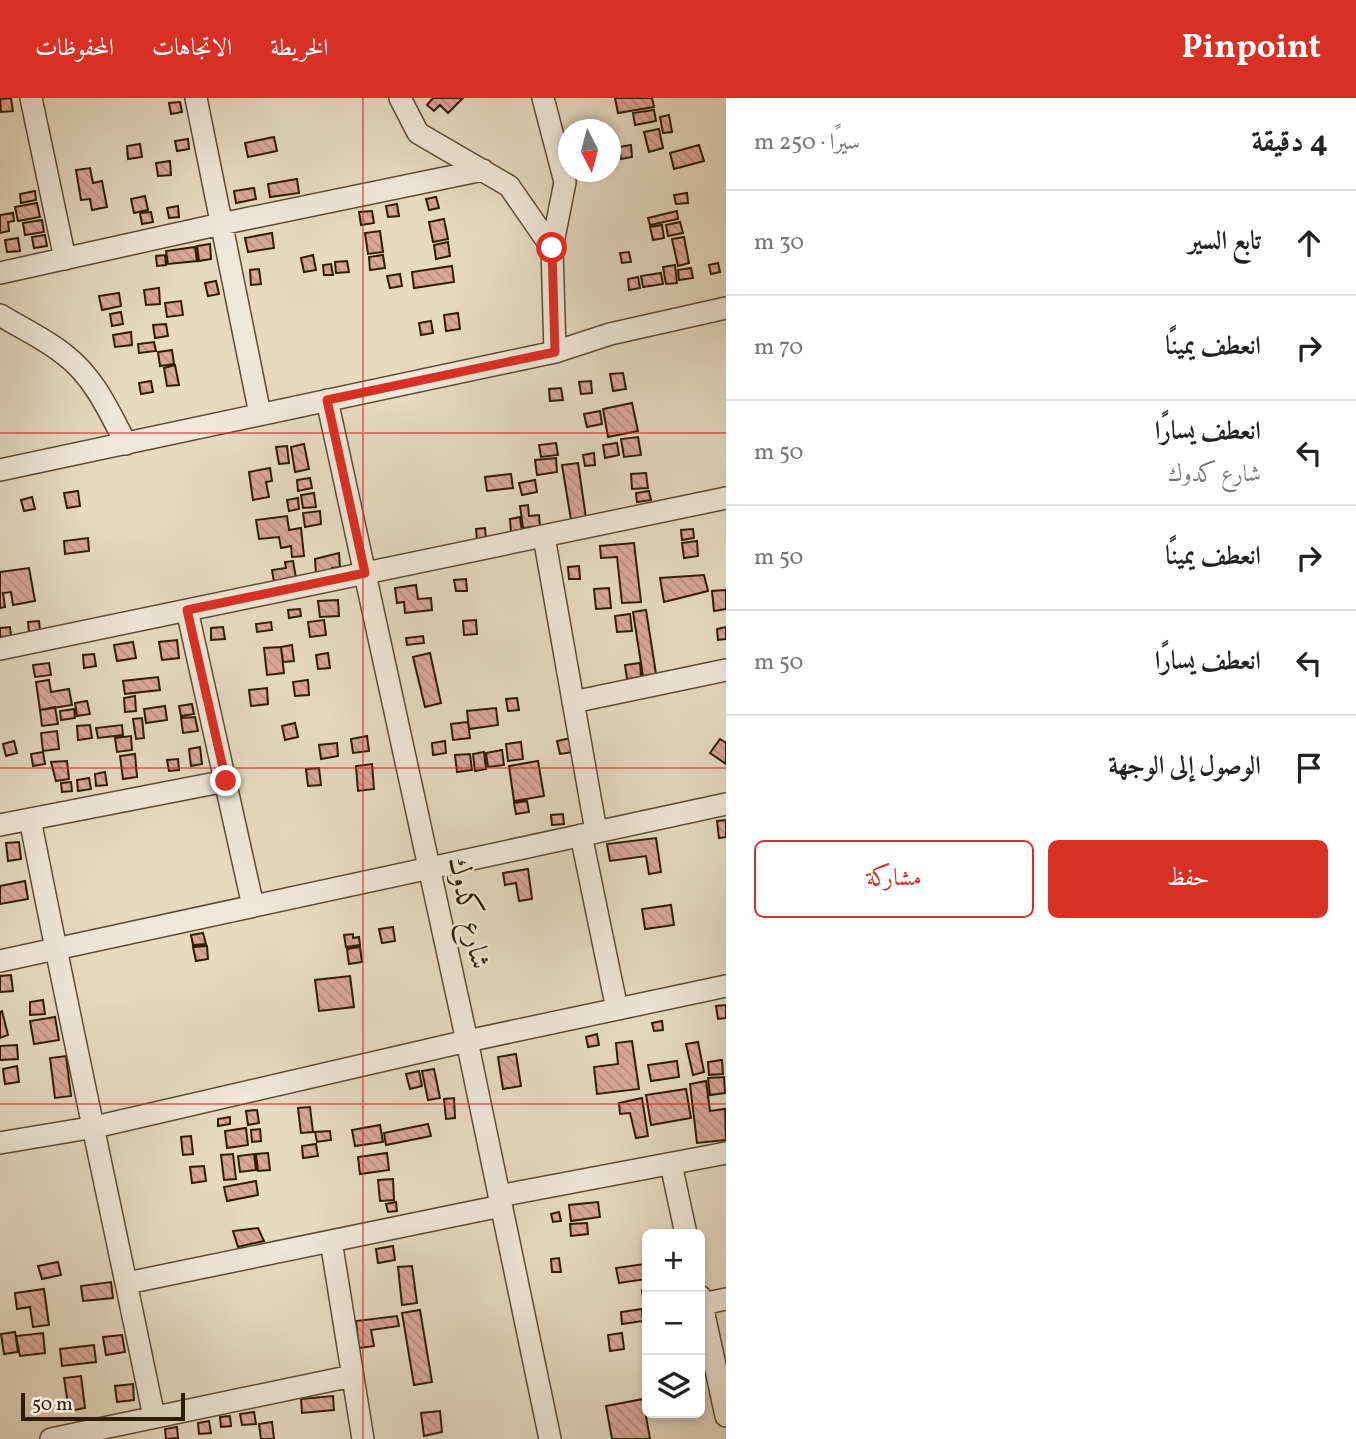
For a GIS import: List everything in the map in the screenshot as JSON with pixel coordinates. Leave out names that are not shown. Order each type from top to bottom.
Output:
[{"type":"street","points":[[31,98],[65,259]]},
{"type":"street","points":[[196,98],[260,414]]},
{"type":"street","points":[[400,98],[418,133],[509,186],[552,248]]},
{"type":"street","points":[[543,98],[565,182],[552,248],[555,352]]},
{"type":"street","points":[[0,273],[483,170]]},
{"type":"street","points":[[0,470],[555,352],[610,334],[726,308]]},
{"type":"street","points":[[0,315],[72,361],[100,395],[126,443]]},
{"type":"street","name":"شارع كدوك","points":[[327,400],[467,1041],[550,1439]]},
{"type":"street","points":[[0,649],[726,498]]},
{"type":"street","points":[[544,537],[573,702],[589,833],[617,1009]]},
{"type":"street","points":[[187,610],[253,906]]},
{"type":"street","points":[[573,702],[726,670]]},
{"type":"street","points":[[0,825],[226,781]]},
{"type":"street","points":[[0,961],[726,804]]},
{"type":"street","points":[[30,819],[154,1418]]},
{"type":"street","points":[[0,1143],[95,1127],[467,1041],[726,986]]},
{"type":"street","points":[[127,1283],[331,1241],[500,1201],[726,1153]]},
{"type":"street","points":[[671,1164],[685,1229]]},
{"type":"street","points":[[331,1241],[363,1439]]},
{"type":"street","points":[[705,1300],[726,1299]]},
{"type":"street","points":[[705,1319],[726,1416]]},
{"type":"street","points":[[51,1439],[352,1376]]},
{"type":"building","points":[[11,98],[13,111],[1,112],[0,99]]},
{"type":"building","points":[[433,98],[463,98],[448,113],[440,105],[434,111],[427,105]]},
{"type":"building","points":[[615,98],[652,98],[654,107],[618,113]]},
{"type":"building","points":[[180,102],[182,112],[171,114],[169,103]]},
{"type":"building","points":[[654,110],[656,121],[635,125],[633,113]]},
{"type":"building","points":[[669,115],[672,132],[663,133],[660,117]]},
{"type":"building","points":[[659,129],[663,148],[649,152],[644,132]]},
{"type":"building","points":[[274,137],[277,151],[248,157],[245,143]]},
{"type":"building","points":[[188,139],[189,149],[177,151],[175,141]]},
{"type":"building","points":[[140,144],[142,157],[128,159],[127,146]]},
{"type":"building","points":[[631,145],[632,157],[621,159],[621,147]]},
{"type":"building","points":[[699,145],[704,161],[674,169],[670,153]]},
{"type":"building","points":[[170,161],[171,175],[158,176],[156,163]]},
{"type":"building","points":[[90,168],[93,183],[102,181],[107,207],[92,210],[90,199],[81,200],[76,170]]},
{"type":"building","points":[[297,179],[299,193],[270,197],[268,184]]},
{"type":"building","points":[[254,188],[256,199],[236,203],[234,191]]},
{"type":"building","points":[[35,191],[36,200],[21,203],[20,194]]},
{"type":"building","points":[[687,193],[688,203],[676,204],[674,195]]},
{"type":"building","points":[[145,196],[148,210],[134,213],[131,199]]},
{"type":"building","points":[[436,197],[439,208],[429,210],[426,199]]},
{"type":"building","points":[[37,203],[40,217],[18,221],[15,207]]},
{"type":"building","points":[[397,204],[399,216],[388,217],[386,206]]},
{"type":"building","points":[[178,206],[179,217],[169,218],[167,208]]},
{"type":"building","points":[[372,211],[374,223],[361,225],[359,212]]},
{"type":"building","points":[[677,211],[678,219],[650,225],[648,218]]},
{"type":"building","points":[[151,212],[153,222],[142,224],[140,213]]},
{"type":"building","points":[[13,213],[14,221],[8,222],[9,231],[0,233],[0,215]]},
{"type":"building","points":[[444,219],[448,239],[433,242],[429,222]]},
{"type":"building","points":[[42,220],[44,232],[25,235],[23,223]]},
{"type":"building","points":[[680,222],[683,233],[668,236],[666,225]]},
{"type":"building","points":[[662,225],[664,238],[653,240],[650,227]]},
{"type":"building","points":[[380,231],[383,252],[368,254],[365,233]]},
{"type":"building","points":[[272,233],[274,248],[248,252],[245,238]]},
{"type":"building","points":[[45,235],[47,246],[34,248],[32,237]]},
{"type":"building","points":[[684,237],[689,263],[678,266],[672,239]]},
{"type":"building","points":[[18,238],[20,251],[7,252],[5,240]]},
{"type":"building","points":[[448,242],[450,256],[436,259],[434,245]]},
{"type":"building","points":[[210,244],[211,259],[199,261],[197,246]]},
{"type":"building","points":[[195,247],[197,261],[168,264],[166,251]]},
{"type":"building","points":[[629,252],[631,262],[622,263],[620,253]]},
{"type":"building","points":[[165,255],[166,265],[157,266],[156,256]]},
{"type":"building","points":[[313,255],[316,270],[304,272],[301,258]]},
{"type":"building","points":[[383,255],[385,268],[370,270],[369,257]]},
{"type":"building","points":[[347,261],[349,272],[336,273],[335,262]]},
{"type":"building","points":[[718,263],[720,272],[711,274],[709,265]]},
{"type":"building","points":[[331,264],[333,275],[324,275],[323,265]]},
{"type":"building","points":[[675,265],[677,283],[666,284],[663,267]]},
{"type":"building","points":[[452,266],[454,282],[414,288],[412,272]]},
{"type":"building","points":[[691,268],[693,278],[679,280],[678,270]]},
{"type":"building","points":[[259,269],[261,284],[251,285],[250,270]]},
{"type":"building","points":[[661,273],[663,284],[643,287],[641,276]]},
{"type":"building","points":[[400,274],[402,286],[390,288],[387,276]]},
{"type":"building","points":[[638,277],[640,288],[629,290],[628,279]]},
{"type":"building","points":[[216,281],[219,294],[208,296],[205,283]]},
{"type":"building","points":[[159,288],[160,304],[146,305],[144,290]]},
{"type":"building","points":[[119,293],[121,306],[102,310],[99,296]]},
{"type":"building","points":[[181,301],[183,315],[167,317],[165,303]]},
{"type":"building","points":[[121,312],[123,324],[112,326],[110,314]]},
{"type":"building","points":[[458,313],[460,329],[446,331],[444,315]]},
{"type":"building","points":[[431,321],[433,333],[421,335],[419,323]]},
{"type":"building","points":[[166,324],[168,336],[155,338],[153,325]]},
{"type":"building","points":[[131,332],[132,345],[115,347],[113,335]]},
{"type":"building","points":[[154,342],[156,351],[139,353],[138,344]]},
{"type":"building","points":[[172,350],[174,364],[160,366],[158,352]]},
{"type":"building","points":[[175,365],[179,385],[167,386],[164,368]]},
{"type":"building","points":[[623,373],[626,389],[613,391],[610,374]]},
{"type":"building","points":[[151,381],[153,392],[141,394],[139,383]]},
{"type":"building","points":[[591,381],[592,393],[581,394],[579,382]]},
{"type":"building","points":[[561,388],[563,400],[550,401],[549,389]]},
{"type":"building","points":[[632,403],[638,431],[608,437],[603,409]]},
{"type":"building","points":[[600,411],[602,424],[587,427],[584,414]]},
{"type":"building","points":[[638,437],[641,455],[624,457],[621,439]]},
{"type":"building","points":[[556,443],[558,455],[541,457],[539,445]]},
{"type":"building","points":[[617,443],[619,455],[605,458],[603,445]]},
{"type":"building","points":[[304,444],[309,469],[295,472],[291,447]]},
{"type":"building","points":[[287,446],[289,463],[279,464],[276,447]]},
{"type":"building","points":[[594,453],[595,465],[585,466],[583,455]]},
{"type":"building","points":[[556,458],[557,472],[537,475],[535,460]]},
{"type":"building","points":[[578,463],[586,518],[571,520],[562,465]]},
{"type":"building","points":[[270,468],[272,481],[266,482],[269,497],[253,500],[249,472]]},
{"type":"building","points":[[646,473],[648,488],[632,489],[631,474]]},
{"type":"building","points":[[511,474],[513,488],[487,491],[485,477]]},
{"type":"building","points":[[310,478],[312,488],[298,491],[297,480]]},
{"type":"building","points":[[535,480],[537,492],[522,495],[519,483]]},
{"type":"building","points":[[78,491],[80,506],[67,508],[64,493]]},
{"type":"building","points":[[649,491],[651,500],[637,502],[636,493]]},
{"type":"building","points":[[314,493],[316,507],[303,508],[301,495]]},
{"type":"building","points":[[32,497],[35,509],[24,511],[21,500]]},
{"type":"building","points":[[298,498],[299,509],[289,511],[287,500]]},
{"type":"building","points":[[528,505],[529,516],[539,515],[540,526],[523,528],[520,506]]},
{"type":"building","points":[[320,511],[321,524],[305,527],[303,513]]},
{"type":"building","points":[[287,516],[289,530],[301,528],[304,556],[292,557],[291,546],[281,548],[279,537],[259,539],[256,520]]},
{"type":"building","points":[[520,517],[522,532],[511,533],[510,519]]},
{"type":"building","points":[[485,528],[486,539],[477,540],[476,529]]},
{"type":"building","points":[[693,529],[694,538],[682,540],[681,530]]},
{"type":"building","points":[[88,538],[89,551],[65,554],[64,541]]},
{"type":"building","points":[[697,541],[698,556],[684,558],[682,543]]},
{"type":"building","points":[[634,543],[641,602],[622,603],[617,557],[601,558],[600,546]]},
{"type":"building","points":[[339,553],[340,567],[332,568],[332,572],[316,574],[315,559]]},
{"type":"building","points":[[293,561],[296,578],[274,582],[272,570],[286,568],[285,562]]},
{"type":"building","points":[[579,566],[580,579],[569,579],[568,567]]},
{"type":"building","points":[[29,568],[35,601],[13,605],[11,592],[3,593],[5,607],[0,608],[0,572]]},
{"type":"building","points":[[704,575],[708,591],[664,602],[660,578]]},
{"type":"building","points":[[466,579],[467,591],[456,591],[454,580]]},
{"type":"building","points":[[416,585],[418,599],[431,598],[432,610],[405,613],[404,602],[397,603],[395,588]]},
{"type":"building","points":[[609,588],[611,608],[596,609],[594,589]]},
{"type":"building","points":[[726,590],[726,609],[714,611],[712,591]]},
{"type":"building","points":[[338,600],[339,616],[320,617],[318,601]]},
{"type":"building","points":[[300,609],[301,616],[289,618],[288,610]]},
{"type":"building","points":[[646,610],[656,674],[643,676],[633,612]]},
{"type":"building","points":[[630,614],[632,631],[617,632],[615,616]]},
{"type":"building","points":[[324,620],[326,635],[310,637],[308,622]]},
{"type":"building","points":[[476,620],[477,634],[464,635],[463,621]]},
{"type":"building","points":[[39,621],[40,631],[29,632],[28,622]]},
{"type":"building","points":[[271,622],[272,630],[257,632],[256,624]]},
{"type":"building","points":[[10,627],[11,636],[0,637],[0,628]]},
{"type":"building","points":[[223,627],[225,639],[211,640],[211,628]]},
{"type":"building","points":[[726,627],[726,639],[718,640],[717,629]]},
{"type":"building","points":[[423,636],[424,643],[407,645],[406,638]]},
{"type":"building","points":[[177,640],[179,658],[162,660],[159,642]]},
{"type":"building","points":[[133,642],[136,658],[117,661],[114,645]]},
{"type":"building","points":[[292,645],[294,661],[283,662],[281,647]]},
{"type":"building","points":[[281,647],[284,673],[267,675],[264,648]]},
{"type":"building","points":[[328,653],[330,668],[318,669],[316,655]]},
{"type":"building","points":[[430,653],[441,703],[425,707],[413,657]]},
{"type":"building","points":[[94,654],[96,666],[84,668],[83,655]]},
{"type":"building","points":[[49,663],[51,675],[35,677],[33,665]]},
{"type":"building","points":[[640,663],[641,677],[627,679],[625,665]]},
{"type":"building","points":[[158,677],[160,690],[125,694],[123,681]]},
{"type":"building","points":[[49,680],[51,692],[69,689],[72,705],[40,710],[36,682]]},
{"type":"building","points":[[308,680],[309,695],[295,696],[293,682]]},
{"type":"building","points":[[267,688],[268,704],[251,706],[249,690]]},
{"type":"building","points":[[135,696],[136,711],[125,712],[124,698]]},
{"type":"building","points":[[517,698],[519,710],[508,711],[506,699]]},
{"type":"building","points":[[87,701],[90,714],[77,716],[75,703]]},
{"type":"building","points":[[192,704],[194,714],[181,716],[179,706]]},
{"type":"building","points":[[165,706],[167,720],[146,723],[144,709]]},
{"type":"building","points":[[55,707],[58,724],[42,726],[40,710]]},
{"type":"building","points":[[496,708],[498,725],[469,729],[467,711]]},
{"type":"building","points":[[74,709],[75,718],[61,720],[60,711]]},
{"type":"building","points":[[195,717],[198,731],[183,733],[181,718]]},
{"type":"building","points":[[142,718],[144,738],[136,739],[133,719]]},
{"type":"building","points":[[468,722],[470,738],[453,740],[451,724]]},
{"type":"building","points":[[295,723],[298,737],[285,740],[282,726]]},
{"type":"building","points":[[90,725],[92,738],[78,740],[77,726]]},
{"type":"building","points":[[122,725],[123,735],[98,738],[96,728]]},
{"type":"building","points":[[57,731],[59,749],[43,751],[41,733]]},
{"type":"building","points":[[131,736],[132,750],[117,752],[115,738]]},
{"type":"building","points":[[367,736],[369,751],[353,753],[351,739]]},
{"type":"building","points":[[571,738],[574,752],[560,754],[557,741]]},
{"type":"building","points":[[720,739],[726,743],[726,764],[710,753]]},
{"type":"building","points":[[14,741],[17,753],[6,756],[3,744]]},
{"type":"building","points":[[445,741],[446,753],[433,755],[432,743]]},
{"type":"building","points":[[521,742],[523,759],[508,761],[506,744]]},
{"type":"building","points":[[337,743],[338,756],[321,759],[319,745]]},
{"type":"building","points":[[200,747],[202,764],[191,766],[189,749]]},
{"type":"building","points":[[502,750],[504,765],[488,767],[486,753]]},
{"type":"building","points":[[43,752],[45,764],[33,766],[31,754]]},
{"type":"building","points":[[484,752],[486,769],[475,771],[473,754]]},
{"type":"building","points":[[135,754],[137,777],[123,779],[120,756]]},
{"type":"building","points":[[470,754],[472,770],[457,772],[455,755]]},
{"type":"building","points":[[178,759],[179,770],[169,771],[167,760]]},
{"type":"building","points":[[67,761],[69,779],[56,781],[51,762]]},
{"type":"building","points":[[538,761],[544,796],[514,801],[509,766]]},
{"type":"building","points":[[372,764],[374,789],[358,791],[356,766]]},
{"type":"building","points":[[319,768],[321,785],[308,786],[306,769]]},
{"type":"building","points":[[105,772],[107,785],[96,786],[95,774]]},
{"type":"building","points":[[89,778],[91,789],[78,791],[77,780]]},
{"type":"building","points":[[71,782],[72,791],[62,792],[61,783]]},
{"type":"building","points":[[527,801],[529,812],[516,814],[514,803]]},
{"type":"building","points":[[563,814],[564,824],[552,825],[551,815]]},
{"type":"building","points":[[726,820],[726,837],[719,838],[717,821]]},
{"type":"building","points":[[656,838],[661,872],[649,874],[646,856],[610,861],[607,844]]},
{"type":"building","points":[[19,842],[21,859],[8,861],[6,843]]},
{"type":"building","points":[[528,869],[532,899],[519,901],[516,883],[505,885],[503,873]]},
{"type":"building","points":[[25,881],[28,899],[0,904],[0,886]]},
{"type":"building","points":[[671,905],[674,925],[645,929],[642,909]]},
{"type":"building","points":[[393,927],[395,941],[382,943],[379,929]]},
{"type":"building","points":[[203,933],[206,944],[193,945],[191,935]]},
{"type":"building","points":[[353,934],[353,938],[359,937],[360,945],[346,947],[344,935]]},
{"type":"building","points":[[207,946],[208,959],[196,961],[193,947]]},
{"type":"building","points":[[360,947],[362,962],[349,964],[347,949]]},
{"type":"building","points":[[11,975],[13,991],[0,992],[0,976]]},
{"type":"building","points":[[350,976],[354,1007],[319,1011],[315,980]]},
{"type":"building","points":[[43,1000],[45,1014],[30,1015],[30,1002]]},
{"type":"building","points":[[726,1005],[726,1018],[718,1019],[716,1006]]},
{"type":"building","points":[[2,1011],[8,1035],[0,1038],[0,1012]]},
{"type":"building","points":[[55,1017],[59,1040],[34,1044],[30,1021]]},
{"type":"building","points":[[662,1021],[663,1030],[654,1031],[652,1023]]},
{"type":"building","points":[[597,1034],[599,1045],[588,1047],[586,1037]]},
{"type":"building","points":[[632,1041],[639,1089],[597,1094],[594,1067],[618,1064],[616,1043]]},
{"type":"building","points":[[698,1042],[704,1072],[693,1075],[686,1044]]},
{"type":"building","points":[[17,1045],[18,1059],[0,1060],[0,1046]]},
{"type":"building","points":[[516,1054],[521,1086],[503,1089],[498,1057]]},
{"type":"building","points":[[66,1056],[71,1096],[55,1098],[50,1058]]},
{"type":"building","points":[[722,1060],[723,1074],[709,1075],[708,1062]]},
{"type":"building","points":[[677,1061],[679,1077],[651,1081],[648,1065]]},
{"type":"building","points":[[17,1066],[19,1082],[5,1084],[3,1069]]},
{"type":"building","points":[[434,1069],[440,1098],[428,1100],[422,1071]]},
{"type":"building","points":[[419,1071],[422,1086],[410,1089],[406,1074]]},
{"type":"building","points":[[724,1077],[725,1093],[710,1095],[708,1078]]},
{"type":"building","points":[[706,1081],[710,1111],[725,1109],[726,1140],[697,1143],[690,1084]]},
{"type":"building","points":[[686,1089],[691,1118],[651,1125],[646,1095]]},
{"type":"building","points":[[454,1098],[455,1118],[446,1119],[444,1099]]},
{"type":"building","points":[[642,1098],[648,1136],[636,1138],[630,1113],[620,1114],[619,1103]]},
{"type":"building","points":[[310,1107],[313,1132],[301,1133],[298,1108]]},
{"type":"building","points":[[257,1110],[259,1123],[248,1125],[246,1111]]},
{"type":"building","points":[[230,1117],[230,1124],[218,1126],[218,1119]]},
{"type":"building","points":[[428,1124],[431,1136],[386,1145],[384,1133]]},
{"type":"building","points":[[380,1125],[383,1142],[355,1146],[352,1130]]},
{"type":"building","points":[[246,1128],[248,1145],[227,1148],[225,1131]]},
{"type":"building","points":[[260,1129],[261,1141],[252,1142],[251,1130]]},
{"type":"building","points":[[330,1131],[331,1140],[317,1142],[315,1132]]},
{"type":"building","points":[[191,1136],[193,1154],[183,1155],[181,1137]]},
{"type":"building","points":[[316,1144],[318,1156],[303,1158],[302,1146]]},
{"type":"building","points":[[268,1153],[270,1170],[258,1171],[256,1154]]},
{"type":"building","points":[[387,1153],[389,1170],[360,1174],[358,1157]]},
{"type":"building","points":[[233,1154],[236,1179],[224,1180],[221,1155]]},
{"type":"building","points":[[254,1154],[256,1170],[240,1172],[238,1156]]},
{"type":"building","points":[[204,1166],[206,1181],[192,1183],[190,1167]]},
{"type":"building","points":[[393,1179],[394,1200],[380,1201],[378,1180]]},
{"type":"building","points":[[256,1181],[258,1195],[227,1201],[224,1187]]},
{"type":"building","points":[[396,1202],[397,1211],[388,1212],[386,1204]]},
{"type":"building","points":[[598,1202],[600,1217],[571,1221],[569,1205]]},
{"type":"building","points":[[559,1212],[561,1221],[553,1222],[551,1214]]},
{"type":"building","points":[[587,1223],[588,1234],[571,1236],[570,1224]]},
{"type":"building","points":[[258,1228],[264,1241],[238,1247],[233,1231]]},
{"type":"building","points":[[393,1246],[395,1260],[378,1263],[376,1249]]},
{"type":"building","points":[[559,1258],[561,1272],[552,1272],[551,1259]]},
{"type":"building","points":[[58,1262],[61,1275],[42,1279],[38,1266]]},
{"type":"building","points":[[642,1264],[642,1280],[619,1283],[616,1268]]},
{"type":"building","points":[[412,1266],[417,1303],[402,1305],[398,1267]]},
{"type":"building","points":[[111,1282],[113,1298],[83,1301],[81,1286]]},
{"type":"building","points":[[44,1289],[49,1325],[33,1327],[30,1307],[17,1309],[15,1293]]},
{"type":"building","points":[[642,1309],[642,1321],[622,1324],[621,1312]]},
{"type":"building","points":[[420,1310],[432,1382],[414,1385],[402,1313]]},
{"type":"building","points":[[397,1316],[399,1326],[371,1330],[374,1346],[359,1348],[356,1321]]},
{"type":"building","points":[[15,1332],[18,1352],[4,1354],[1,1334]]},
{"type":"building","points":[[43,1333],[45,1353],[20,1356],[16,1336]]},
{"type":"building","points":[[622,1333],[624,1349],[610,1351],[608,1335]]},
{"type":"building","points":[[122,1335],[125,1352],[106,1355],[103,1337]]},
{"type":"building","points":[[94,1345],[96,1362],[62,1366],[60,1349]]},
{"type":"building","points":[[81,1376],[85,1408],[69,1411],[64,1378]]},
{"type":"building","points":[[133,1384],[134,1400],[117,1402],[115,1386]]},
{"type":"building","points":[[333,1396],[334,1410],[302,1413],[301,1399]]},
{"type":"building","points":[[642,1399],[642,1418],[646,1418],[650,1439],[612,1439],[606,1406]]},
{"type":"building","points":[[440,1411],[442,1432],[424,1436],[421,1413]]},
{"type":"building","points":[[254,1412],[256,1424],[242,1425],[240,1414]]},
{"type":"building","points":[[230,1416],[231,1426],[221,1427],[220,1417]]},
{"type":"building","points":[[209,1421],[211,1433],[199,1434],[198,1423]]},
{"type":"building","points":[[272,1422],[274,1439],[261,1439],[259,1424]]},
{"type":"building","points":[[177,1427],[178,1438],[166,1439],[165,1429]]},
{"type":"route","points":[[226,781],[187,610],[365,573],[327,400],[555,352],[552,248]]}]
